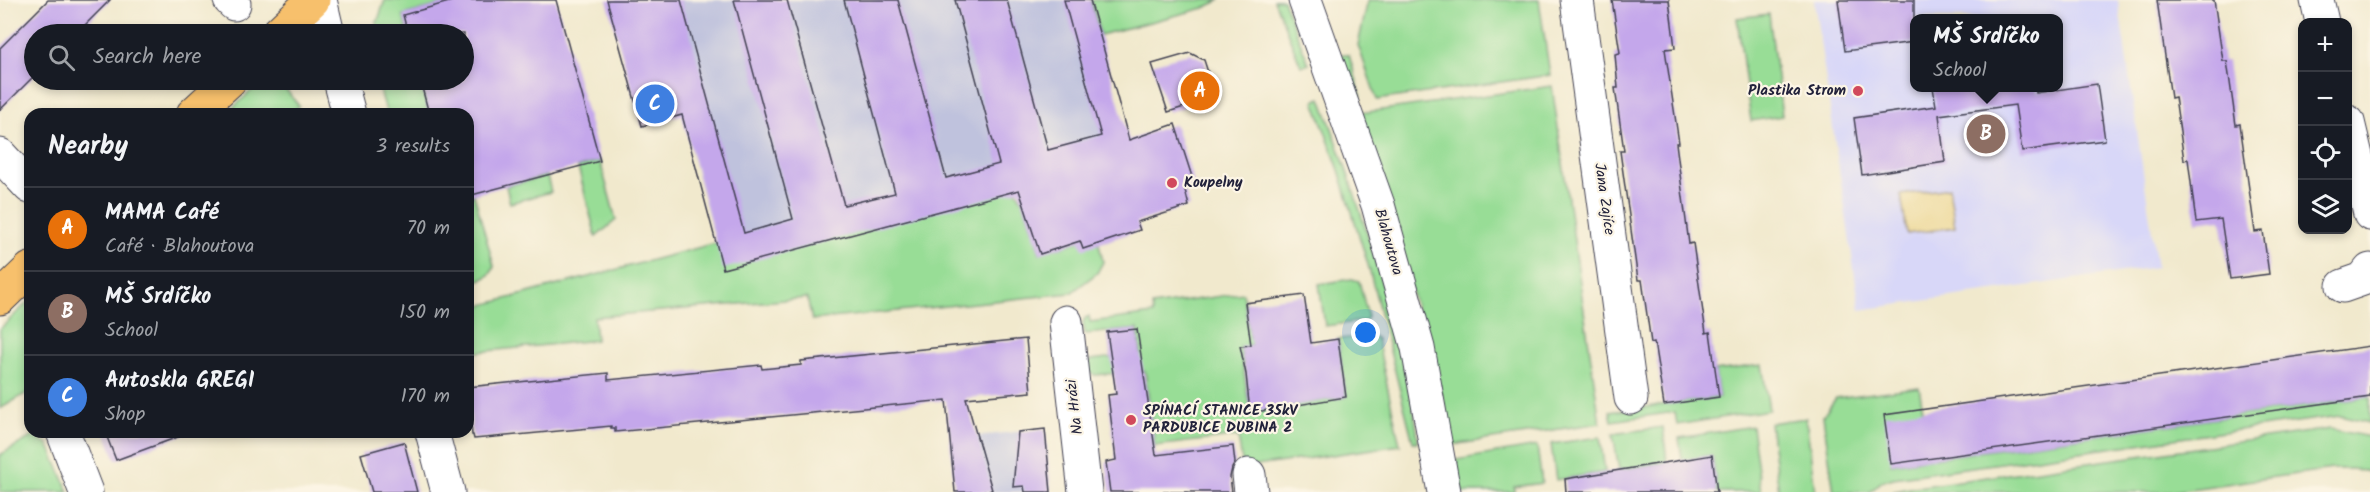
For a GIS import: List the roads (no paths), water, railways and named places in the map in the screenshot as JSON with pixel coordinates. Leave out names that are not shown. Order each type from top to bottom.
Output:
[{"type":"main road","points":[[288,24],[313,0]]},
{"type":"main road","points":[[200,108],[219,90]]},
{"type":"main road","points":[[0,298],[24,275]]},
{"type":"street","points":[[320,0],[326,24]]},
{"type":"street","name":"Blahoutova","points":[[1305,0],[1378,205],[1418,348],[1444,492]]},
{"type":"street","name":"Jana Zajíce","points":[[1577,0],[1631,398]]},
{"type":"street","points":[[2317,0],[2321,18]]},
{"type":"street","points":[[343,90],[347,108]]},
{"type":"street","points":[[2349,126],[2370,214]]},
{"type":"street","points":[[0,155],[24,181]]},
{"type":"street","name":"Na Hrázi","points":[[1066,322],[1085,492]]},
{"type":"street","points":[[65,438],[86,492]]},
{"type":"street","points":[[434,438],[448,492]]},
{"type":"place","name":"MAMA Café","points":[[1200,91]]},
{"type":"place","name":"Plastika Strom","points":[[1858,91]]},
{"type":"place","name":"Autoskla GREGI","points":[[655,104]]},
{"type":"place","name":"MŠ Srdíčko","points":[[1986,134]]},
{"type":"place","name":"Koupelny","points":[[1172,183]]},
{"type":"place","name":"SPÍNACÍ STANICE 35kV PARDUBICE DUBINA 2","points":[[1131,420]]}]
